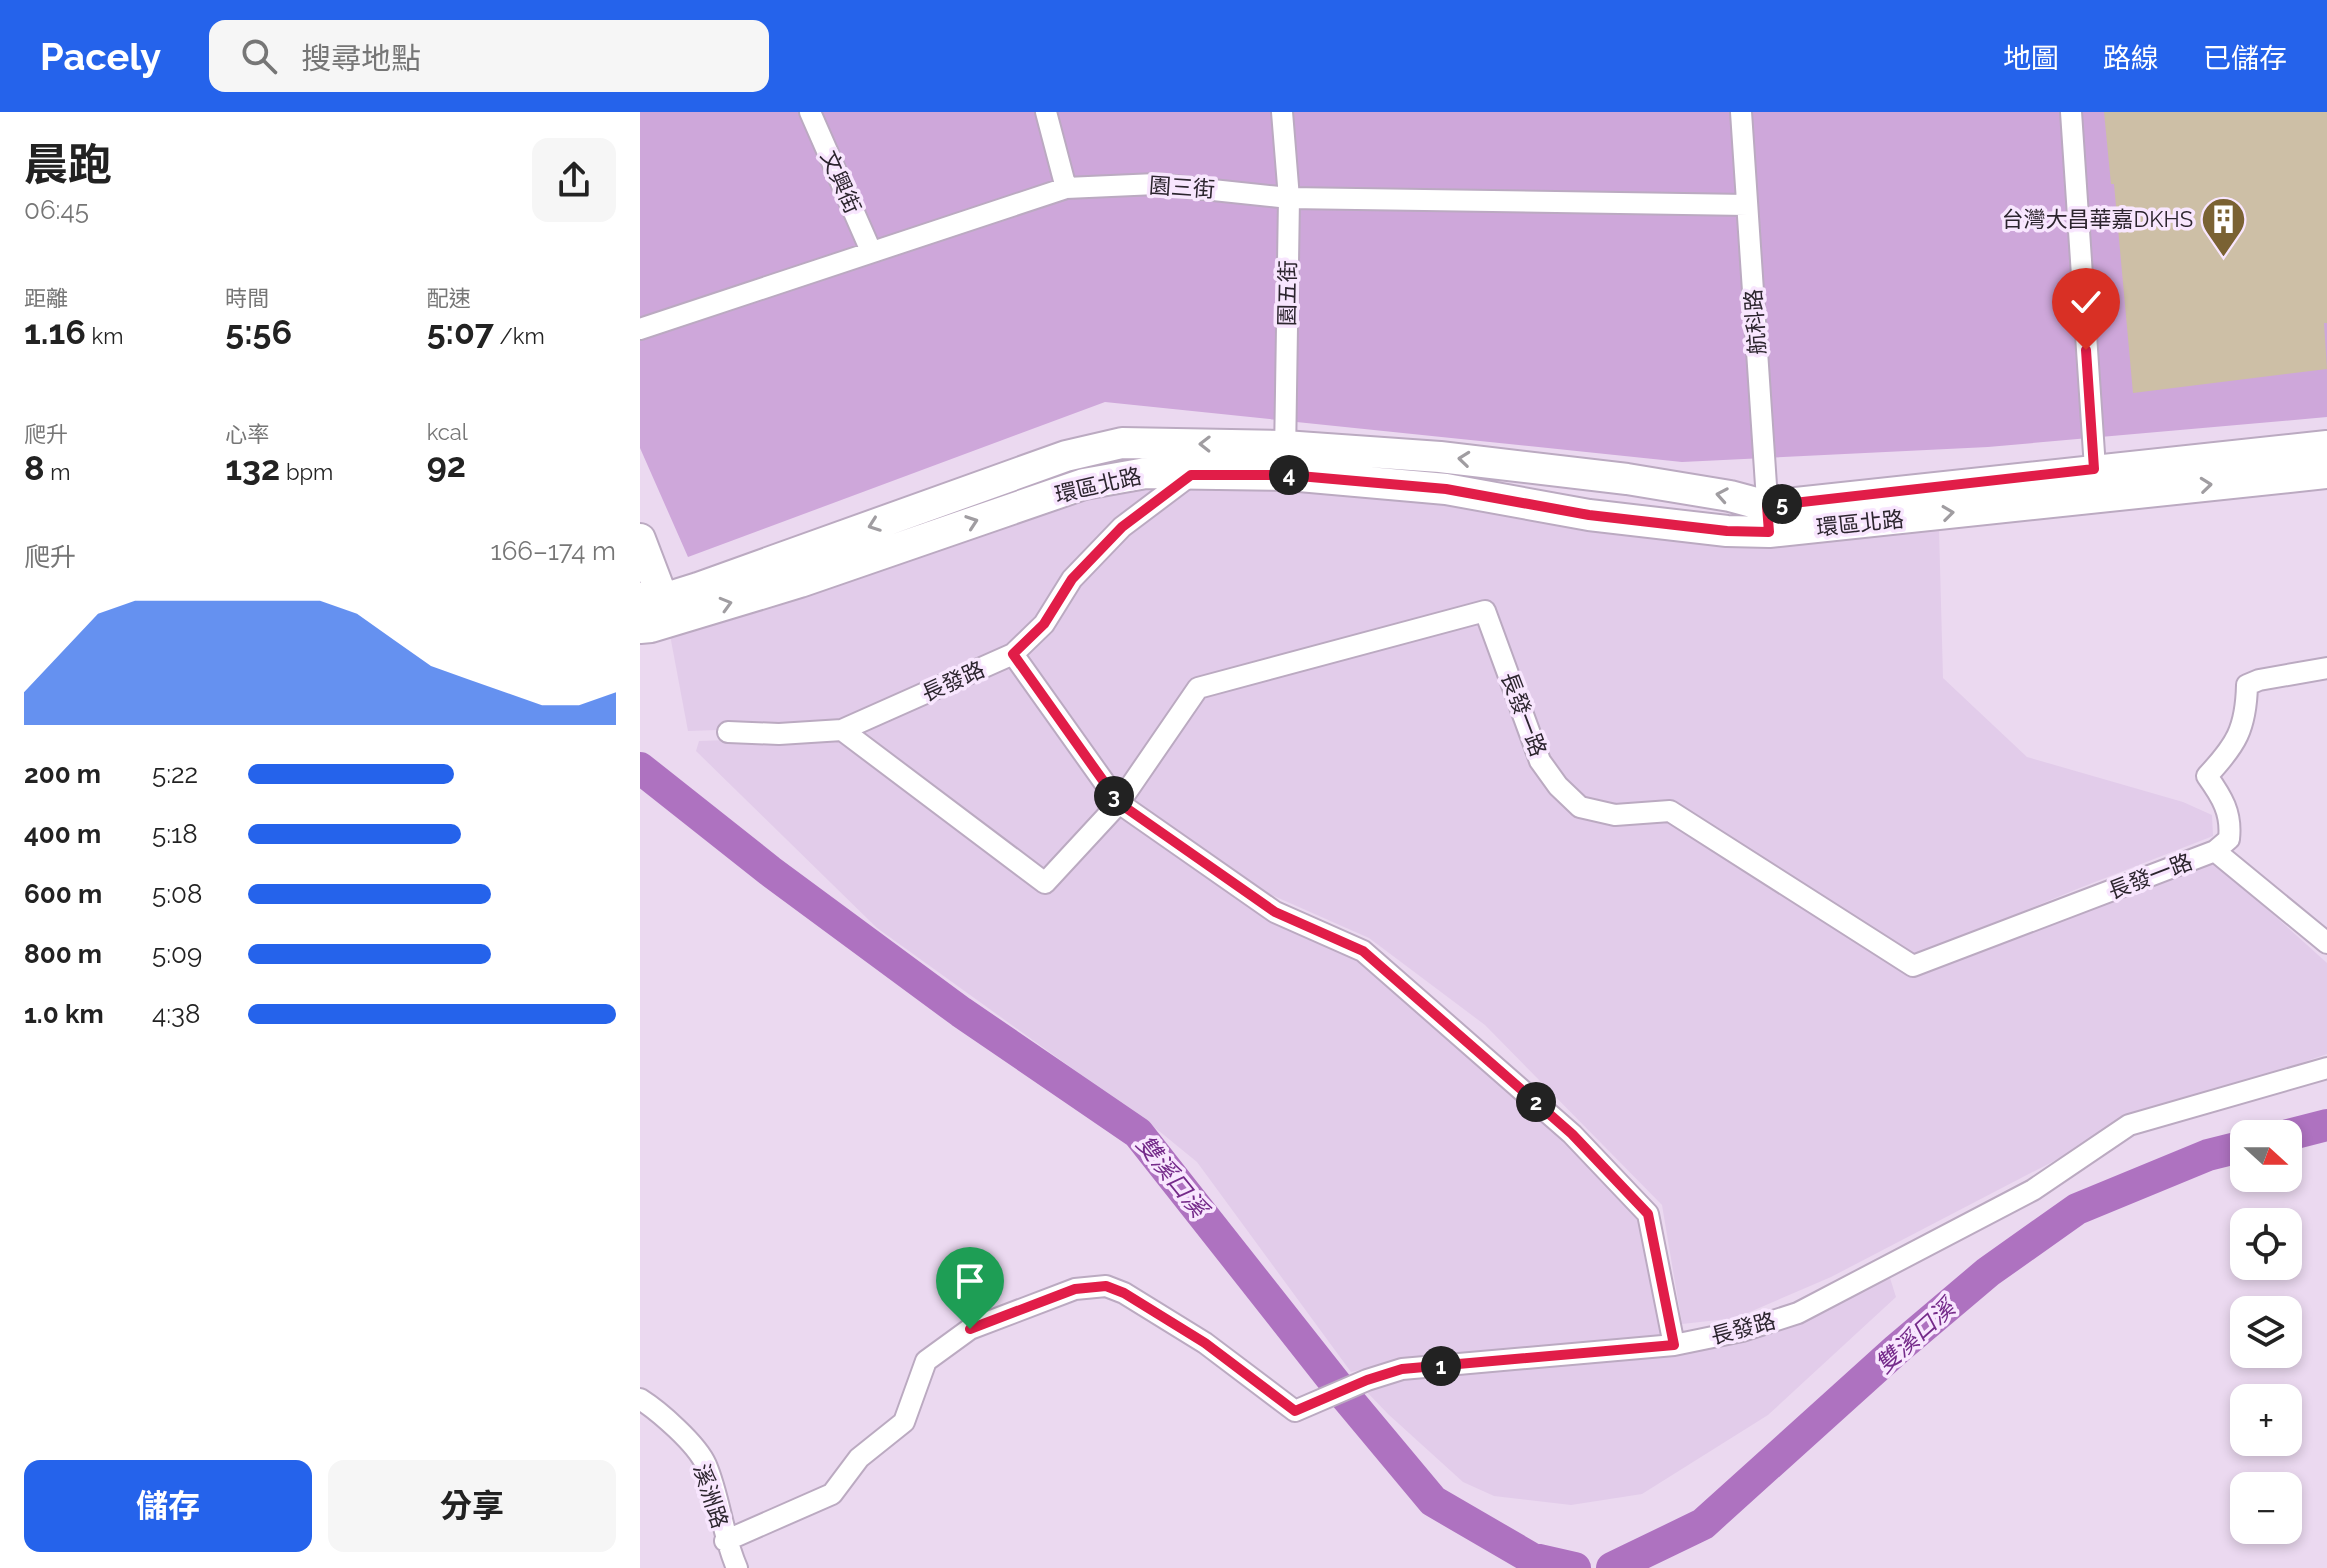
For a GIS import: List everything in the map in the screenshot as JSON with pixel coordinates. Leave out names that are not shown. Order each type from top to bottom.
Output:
[{"type":"street","name":"文興街","points":[[810,112],[871,251]]},
{"type":"street","points":[[1046,112],[1066,188]]},
{"type":"street","name":"園五街","points":[[1282,112],[1289,198],[1286,461]]},
{"type":"street","name":"航科路","points":[[1741,112],[1768,519]]},
{"type":"street","points":[[2071,112],[2096,483]]},
{"type":"street","name":"園三街","points":[[640,329],[1066,188],[1156,184],[1289,198],[1747,205]]},
{"type":"street","name":"環區北路","points":[[651,612],[1066,456],[1122,443],[1286,461],[1589,515],[1727,531],[1768,519],[2096,483],[2327,446]]},
{"type":"street","name":"環區北路","points":[[651,612],[800,582],[1084,484],[1146,473],[1191,475],[1286,461],[1440,457],[1519,465],[1730,496],[1768,519]]},
{"type":"street","name":"環區北路","points":[[2096,483],[2327,473]]},
{"type":"street","points":[[1191,475],[1122,527],[1072,579],[1044,624],[1013,654],[1119,803],[1275,912],[1363,951],[1572,1134],[1648,1214],[1674,1345]]},
{"type":"street","points":[[640,539],[651,612]]},
{"type":"street","name":"長發一路","points":[[842,730],[1045,883],[1119,803],[1198,688],[1485,611],[1540,761],[1558,786],[1580,807],[1615,815],[1670,811],[1913,966],[2215,851],[2327,943]]},
{"type":"street","name":"長發路","points":[[728,732],[779,734],[842,730],[1013,654]]},
{"type":"street","points":[[2215,851],[2229,839],[2230,827],[2226,805],[2207,776],[2239,736],[2246,714],[2247,685],[2327,668]]},
{"type":"street","name":"長發路","points":[[725,1541],[832,1494],[859,1458],[904,1422],[926,1361],[970,1329],[1075,1289],[1106,1286],[1124,1293],[1205,1343],[1295,1411],[1367,1380],[1402,1369],[1674,1345],[1742,1331],[1798,1313],[2033,1190],[2129,1125],[2327,1068]]},
{"type":"street","name":"溪洲路","points":[[640,1399],[661,1412],[705,1462],[725,1541],[737,1568]]},
{"type":"shaded area","points":[[640,112],[2327,112],[2327,417],[1988,447],[1682,462],[1105,402],[688,557],[640,448]]},
{"type":"shaded area","points":[[1170,480],[1011,650],[841,726],[688,731],[670,635],[1079,494]]},
{"type":"shaded area","points":[[1194,481],[1323,488],[1777,546],[1939,529],[1943,678],[2027,757],[2183,802],[2212,815],[2213,836],[1914,957],[1681,806],[1612,806],[1583,798],[1546,755],[1491,605],[1195,686],[1118,796],[1018,654],[1124,530]]},
{"type":"shaded area","points":[[1479,623],[1571,811],[1669,821],[1916,974],[2213,860],[2327,963],[2327,1054],[2125,1124],[1831,1277],[1736,1318],[1682,1324],[1662,1205],[1485,1025],[1369,938],[1267,893],[1126,801],[1204,696]]},
{"type":"shaded area","points":[[1012,659],[1117,801],[1045,878],[850,731]]},
{"type":"shaded area","points":[[842,736],[1047,891],[1119,810],[1361,961],[1555,1131],[1639,1216],[1664,1338],[1402,1360],[1351,1372],[1197,1162],[1159,1131],[877,928],[696,751],[699,741]]},
{"type":"shaded area","points":[[1890,1278],[1896,1297],[1768,1415],[1642,1494],[1571,1505],[1494,1496],[1463,1482],[1364,1389],[1399,1379],[1516,1366],[1604,1362],[1684,1352],[1752,1338],[1871,1286],[1880,1279]]},
{"type":"building","name":"台灣大昌華嘉DKHS","points":[[2104,112],[2327,112],[2327,323],[2324,323],[2327,369],[2133,393],[2114,184],[2111,184]]},
{"type":"waterway","name":"雙溪口溪","points":[[640,768],[770,871],[961,1012],[1138,1133],[1347,1398],[1433,1501],[1531,1558],[1575,1568]]},
{"type":"waterway","name":"雙溪口溪","points":[[2302,1131],[2327,1125]]},
{"type":"waterway","name":"雙溪口溪","points":[[1612,1568],[1703,1524],[1897,1349],[1988,1272],[2077,1209],[2208,1155],[2230,1150]]},
{"type":"place","name":"台灣大昌華嘉DKHS","points":[[2224,258]]},
{"type":"route","points":[[970,1329],[1075,1289],[1106,1286],[1124,1293],[1205,1343],[1295,1411],[1367,1380],[1402,1369],[1674,1345],[1648,1214],[1572,1134],[1363,951],[1275,912],[1119,803],[1013,654],[1044,624],[1072,579],[1122,527],[1191,475],[1288,475],[1446,489],[1589,515],[1727,531],[1769,532],[1767,506],[2094,469],[2086,350]]}]
